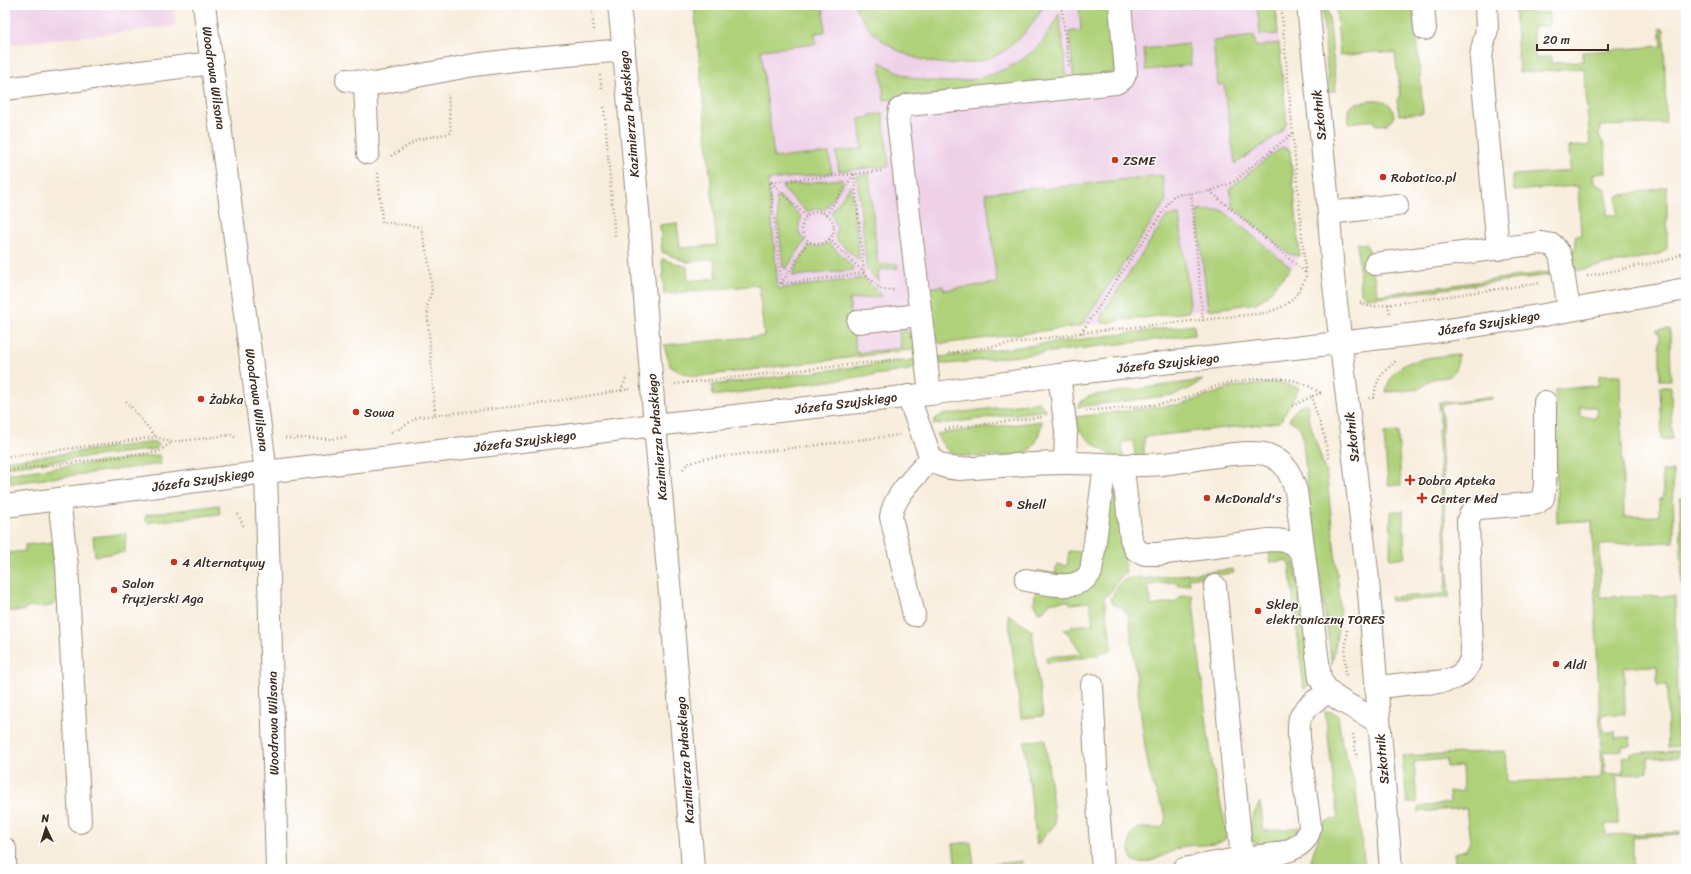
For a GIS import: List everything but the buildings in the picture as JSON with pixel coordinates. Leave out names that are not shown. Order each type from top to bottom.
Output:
[{"type":"street","name":"Woodrowa Wilsona","points":[[204,5],[266,472],[276,869]]},
{"type":"street","name":"Kazimierza Pułaskiego","points":[[619,5],[655,425],[678,666],[694,869]]},
{"type":"street","points":[[930,394],[898,120],[900,108],[908,105],[1116,83],[1123,79],[1126,72],[1126,58],[1120,5]]},
{"type":"street","name":"Szkotnik","points":[[1308,5],[1329,213],[1333,276],[1342,343],[1368,580],[1391,869]]},
{"type":"street","points":[[1423,5],[1425,29]]},
{"type":"street","points":[[1486,5],[1487,30],[1481,60],[1498,249]]},
{"type":"street","points":[[373,159],[356,82],[385,82],[522,58],[624,50]]},
{"type":"street","points":[[5,89],[212,63]]},
{"type":"street","points":[[1329,213],[1397,205]]},
{"type":"street","points":[[1375,264],[1541,244],[1553,245],[1559,253],[1569,310]]},
{"type":"street","name":"Józefa Szujskiego","points":[[5,506],[266,472],[655,425],[930,394],[1059,375],[1342,343],[1482,325],[1686,289]]},
{"type":"street","points":[[858,322],[920,315]]},
{"type":"street","points":[[1059,375],[1066,432],[1065,463]]},
{"type":"street","points":[[908,396],[931,458],[946,468],[959,470],[1065,463],[1120,468],[1245,453],[1267,455],[1281,461],[1286,466],[1296,492],[1320,678],[1325,688],[1337,699],[1369,714],[1379,724]]},
{"type":"street","points":[[1376,687],[1445,682],[1458,677],[1467,668],[1472,652],[1468,520],[1471,513],[1478,508],[1537,503],[1543,498],[1545,402]]},
{"type":"street","points":[[914,615],[891,517],[892,509],[898,498],[931,458]]},
{"type":"street","points":[[1120,468],[1131,539],[1136,550],[1145,554],[1158,554],[1270,540],[1282,540],[1296,545],[1301,550],[1304,561]]},
{"type":"street","points":[[1026,580],[1067,586],[1077,584],[1088,578],[1092,572],[1120,468]]},
{"type":"street","points":[[59,500],[67,566],[80,822]]},
{"type":"street","points":[[1216,586],[1242,858]]},
{"type":"street","points":[[1092,685],[1098,806],[1103,869]]},
{"type":"street","points":[[1184,869],[1281,852],[1300,846],[1306,839],[1310,826],[1298,726],[1304,711],[1320,697],[1330,692]]},
{"type":"street","points":[[5,849],[6,869]]},
{"type":"path","points":[[591,5],[596,52],[603,91]]},
{"type":"path","points":[[383,433],[399,430],[418,417],[538,404],[652,386],[864,364],[1081,334],[1203,321],[1264,313],[1283,307],[1297,294],[1306,278],[1306,273],[1281,5]]},
{"type":"path","points":[[1059,6],[1062,10],[1072,88]]},
{"type":"path","points":[[390,157],[420,139],[451,133],[447,70]]},
{"type":"path","points":[[604,107],[615,239]]},
{"type":"path","points":[[1081,334],[1174,195],[1210,191],[1233,182],[1293,132]]},
{"type":"path","points":[[373,159],[382,222],[421,227],[429,263],[432,291],[427,306],[435,415]]},
{"type":"path","points":[[854,174],[864,273]]},
{"type":"path","points":[[770,182],[854,174]]},
{"type":"path","points":[[826,215],[854,174]]},
{"type":"path","points":[[770,182],[807,217]]},
{"type":"path","points":[[770,182],[781,284]]},
{"type":"path","points":[[1210,191],[1306,273]]},
{"type":"path","points":[[1191,193],[1203,321]]},
{"type":"path","points":[[814,213],[826,215],[832,221],[833,226],[833,232],[829,239],[818,244],[808,241],[805,238],[802,228],[807,217],[814,213]]},
{"type":"path","points":[[829,239],[882,290],[885,291],[917,287]]},
{"type":"path","points":[[781,284],[808,241]]},
{"type":"path","points":[[1357,298],[1361,304],[1370,307],[1564,280],[1604,274],[1668,260],[1686,252]]},
{"type":"path","points":[[781,284],[864,273]]},
{"type":"path","points":[[1374,398],[1376,385],[1380,375],[1397,360]]},
{"type":"path","points":[[621,391],[629,371]]},
{"type":"path","points":[[1292,406],[1321,393],[1325,394]]},
{"type":"path","points":[[1313,396],[1313,403],[1325,438],[1330,465]]},
{"type":"path","points":[[126,401],[156,437]]},
{"type":"path","points":[[5,457],[156,437],[172,442],[231,435],[244,441],[277,438],[332,438],[354,436]]},
{"type":"path","points":[[5,471],[158,452],[172,442]]},
{"type":"path","points":[[1348,628],[1345,655],[1349,704],[1358,762]]},
{"type":"shaded area","points":[[5,5],[173,5],[176,26],[5,45]]},
{"type":"shaded area","points":[[733,5],[1276,5],[1300,256],[1294,266],[1264,298],[1256,303],[1247,305],[856,354],[764,336]]},
{"type":"green space","points":[[694,5],[823,5],[825,32],[815,33],[816,44],[761,50],[774,158],[829,153],[832,173],[768,180],[778,289],[864,278],[882,296],[849,300],[856,353],[901,348],[899,333],[904,330],[913,335],[918,349],[702,376],[685,374],[670,366],[664,345],[764,336],[759,285],[664,294],[662,259],[687,267],[688,281],[717,278],[714,259],[687,262],[662,252],[660,225],[677,223],[680,248],[717,245]]},
{"type":"green space","points":[[854,5],[1044,5],[1034,22],[1013,44],[1005,50],[987,59],[968,63],[949,64],[910,56],[893,48],[877,36],[864,22]]},
{"type":"green space","points":[[1079,5],[1112,5],[1117,53],[1114,73],[1074,80],[1069,32],[1081,30]]},
{"type":"green space","points":[[1257,5],[1276,5],[1278,34],[1260,35]]},
{"type":"green space","points":[[1322,5],[1328,5],[1336,91],[1329,92]]},
{"type":"green space","points":[[1336,5],[1412,5],[1418,49],[1423,113],[1399,115],[1397,100],[1400,95],[1395,53],[1375,52],[1340,56]]},
{"type":"green space","points":[[1515,5],[1531,5],[1532,14],[1549,12],[1549,26],[1533,27],[1535,58],[1551,57],[1551,63],[1583,61],[1583,52],[1662,46],[1660,28],[1664,29],[1666,123],[1600,126],[1599,135],[1605,147],[1606,173],[1593,174],[1594,183],[1599,184],[1605,191],[1607,200],[1607,215],[1617,215],[1617,196],[1667,187],[1667,249],[1660,254],[1575,271],[1572,250],[1576,247],[1575,236],[1581,235],[1578,186],[1514,191],[1512,175],[1570,171],[1569,147],[1590,145],[1584,68],[1519,73]]},
{"type":"green space","points":[[1059,13],[1067,81],[884,100],[880,62],[904,75],[939,82],[956,82],[990,75],[1022,60],[1036,49],[1049,32]]},
{"type":"green space","points":[[1254,36],[1256,47],[1279,43],[1287,123],[1279,134],[1235,164],[1224,84],[1218,85],[1213,41]]},
{"type":"green space","points":[[1188,44],[1191,65],[1146,70],[1144,49]]},
{"type":"green space","points":[[1378,100],[1387,103],[1391,107],[1394,116],[1393,119],[1385,124],[1376,125],[1373,120],[1349,123],[1348,108],[1357,103]]},
{"type":"green space","points":[[883,114],[889,166],[839,171],[836,152],[862,149],[859,119],[870,117],[870,115]]},
{"type":"green space","points":[[1282,147],[1290,150],[1300,256],[1289,254],[1232,206],[1230,188]]},
{"type":"green space","points":[[869,174],[878,265],[897,264],[898,268],[878,270],[879,282],[867,270],[857,176]]},
{"type":"green space","points":[[1162,175],[1166,201],[1081,326],[941,344],[934,337],[928,288],[943,286],[944,290],[997,283],[986,193],[1042,187],[1042,189]]},
{"type":"green space","points":[[841,179],[844,182],[825,210],[817,208],[807,212],[786,192],[782,186]]},
{"type":"green space","points":[[851,185],[859,261],[835,238],[837,228],[831,213]]},
{"type":"green space","points":[[779,196],[802,217],[799,224],[799,233],[805,241],[786,269],[783,267],[776,198]]},
{"type":"green space","points":[[1222,210],[1291,268],[1264,298],[1256,303],[1208,310],[1197,211]]},
{"type":"green space","points":[[1179,215],[1190,302],[1188,312],[1102,323],[1102,314],[1167,216]]},
{"type":"green space","points":[[829,243],[853,267],[853,270],[793,276],[793,272],[809,246],[819,247]]},
{"type":"green space","points":[[1357,243],[1365,244],[1368,247],[1378,295],[1550,272],[1550,275],[1366,298],[1361,293]]},
{"type":"green space","points":[[1194,325],[1195,335],[949,364],[939,364],[932,358]]},
{"type":"green space","points":[[1670,329],[1671,380],[1660,380],[1660,335],[1656,330]]},
{"type":"green space","points":[[1458,354],[1458,363],[1453,373],[1448,377],[1431,380],[1420,388],[1386,392],[1392,376],[1404,365],[1427,358]]},
{"type":"green space","points":[[919,359],[915,368],[905,371],[713,396],[712,385]]},
{"type":"green space","points":[[1599,375],[1620,375],[1624,517],[1659,516],[1659,499],[1663,499],[1662,471],[1673,471],[1674,542],[1600,545],[1600,597],[1675,596],[1678,747],[1668,748],[1667,685],[1657,685],[1657,666],[1624,667],[1625,714],[1602,714],[1602,724],[1603,732],[1615,732],[1615,738],[1630,737],[1630,746],[1622,746],[1622,750],[1604,752],[1605,774],[1624,773],[1623,757],[1630,756],[1630,753],[1678,751],[1679,757],[1648,758],[1648,772],[1617,776],[1618,824],[1605,824],[1606,835],[1680,832],[1680,834],[1633,837],[1633,869],[1456,869],[1454,853],[1466,850],[1470,841],[1466,808],[1417,812],[1419,807],[1450,803],[1449,792],[1463,791],[1462,766],[1447,767],[1446,759],[1414,762],[1417,803],[1407,803],[1402,756],[1505,751],[1507,782],[1602,778],[1592,521],[1557,522],[1555,390],[1599,385]],"holes":[[[1580,407],[1597,407],[1597,417],[1580,417]]]},
{"type":"green space","points":[[1203,380],[1191,388],[1174,395],[1077,407],[1089,396]]},
{"type":"green space","points":[[1279,382],[1299,388],[1280,422],[1144,437],[1144,459],[1135,459],[1134,441],[1122,442],[1123,460],[1111,455],[1085,436],[1076,424],[1076,417],[1183,404],[1233,387]]},
{"type":"green space","points":[[1660,387],[1671,387],[1672,439],[1662,439]]},
{"type":"green space","points":[[1492,397],[1492,399],[1441,405],[1443,430],[1441,434],[1449,598],[1391,601],[1390,597],[1445,594],[1445,585],[1447,584],[1438,429],[1440,429],[1439,402],[1458,402]]},
{"type":"green space","points":[[1039,402],[1046,410],[933,425],[935,419],[942,415]]},
{"type":"green space","points":[[1306,403],[1309,405],[1308,416],[1327,477],[1339,592],[1340,615],[1332,665],[1309,500],[1302,433],[1300,428],[1294,422],[1289,420],[1300,406]]},
{"type":"green space","points":[[1042,421],[1038,438],[1034,445],[1028,451],[1014,455],[958,455],[947,449],[936,434]]},
{"type":"green space","points":[[1398,432],[1401,485],[1388,485],[1384,433]]},
{"type":"green space","points":[[155,442],[159,445],[156,449],[5,467],[5,461]]},
{"type":"green space","points":[[159,455],[161,464],[5,484],[5,474]]},
{"type":"green space","points":[[1113,490],[1116,495],[1126,573],[1119,579],[1111,592],[1104,597],[1112,648],[1100,654],[1047,663],[1046,657],[1082,654],[1069,634],[1063,629],[1072,629],[1072,626],[1093,624],[1090,602],[1070,604],[1069,601],[1051,602],[1043,611],[1038,612],[1034,601],[1036,591],[1074,590]]},
{"type":"green space","points":[[1680,498],[1685,498],[1686,584],[1682,585]]},
{"type":"green space","points":[[219,505],[220,514],[148,523],[145,520],[146,515],[150,514]]},
{"type":"green space","points":[[1391,511],[1403,511],[1405,557],[1390,559]]},
{"type":"green space","points":[[126,533],[125,552],[95,556],[93,537]]},
{"type":"green space","points":[[53,542],[59,593],[57,600],[54,604],[49,606],[32,607],[22,611],[5,611],[5,548],[8,548],[8,553],[25,551],[25,545]]},
{"type":"green space","points":[[1282,546],[1294,559],[1311,683],[1304,689],[1289,563],[1285,561],[1270,562],[1269,547]]},
{"type":"green space","points":[[1069,551],[1088,553],[1084,572],[1037,577],[1038,571],[1055,574],[1057,564],[1067,566]]},
{"type":"green space","points":[[1233,569],[1234,573],[1189,578],[1190,584],[1179,586],[1175,582],[1148,585],[1151,606],[1176,602],[1181,596],[1192,595],[1213,768],[1227,833],[1225,839],[1215,844],[1185,846],[1150,861],[1138,862],[1132,859],[1131,855],[1131,836],[1134,831],[1163,826],[1166,816],[1154,788],[1148,764],[1129,617],[1123,608],[1113,604],[1111,599],[1119,584],[1129,579],[1141,577],[1142,579]]},
{"type":"green space","points":[[1008,614],[1032,631],[1043,716],[1021,718]]},
{"type":"green space","points":[[1325,712],[1332,712],[1338,715],[1342,743],[1355,784],[1365,869],[1308,869],[1319,835],[1325,822],[1338,818]]},
{"type":"green space","points":[[1045,739],[1055,824],[1037,845],[1024,742]]},
{"type":"green space","points":[[1260,802],[1264,831],[1301,827],[1291,842],[1263,845],[1255,843],[1251,839],[1249,834],[1251,820]]},
{"type":"green space","points":[[971,842],[974,866],[1023,861],[1017,869],[959,869],[955,861],[953,844]]},
{"type":"place","name":"ZSME","points":[[1115,160]]},
{"type":"place","name":"Robotico.pl","points":[[1383,177]]},
{"type":"place","name":"Żabka","points":[[201,399]]},
{"type":"place","name":"Sowa","points":[[356,412]]},
{"type":"place","name":"Dobra Apteka","points":[[1410,480]]},
{"type":"place","name":"McDonald's","points":[[1207,498]]},
{"type":"place","name":"Center Med","points":[[1422,498]]},
{"type":"place","name":"Shell","points":[[1009,504]]},
{"type":"place","name":"4 Alternatywy","points":[[174,562]]},
{"type":"place","name":"Salon fryzjerski Aga","points":[[114,590]]},
{"type":"place","name":"Sklep elektroniczny TORES","points":[[1258,611]]},
{"type":"place","name":"Aldi","points":[[1556,664]]}]
